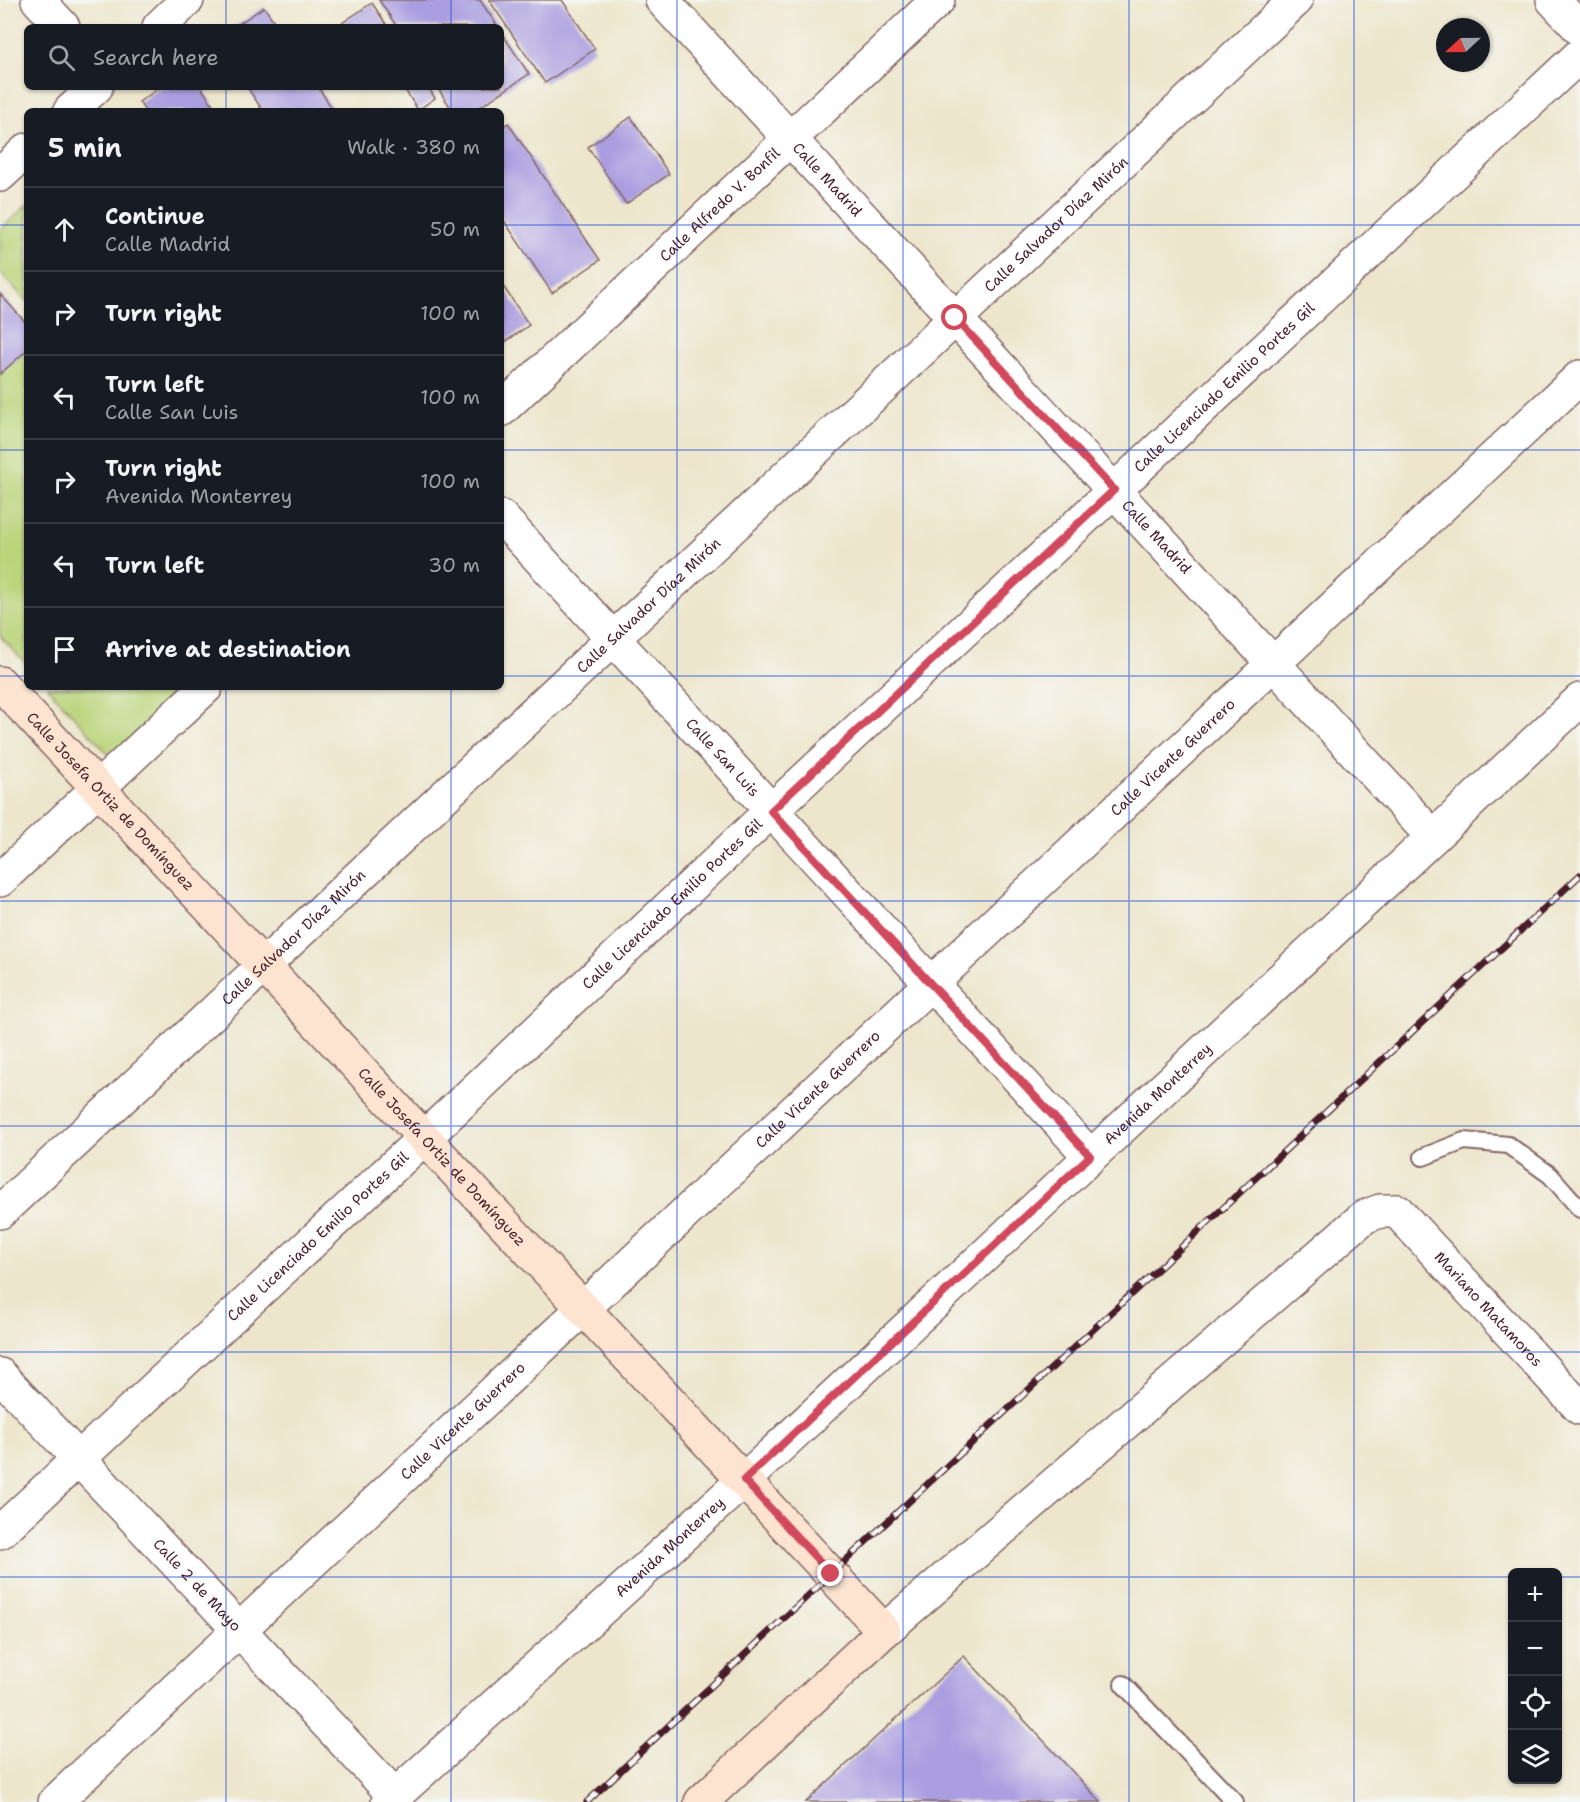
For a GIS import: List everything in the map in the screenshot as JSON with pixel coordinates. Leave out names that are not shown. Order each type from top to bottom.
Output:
[{"type":"street","points":[[38,0],[60,24]]},
{"type":"street","points":[[162,24],[187,0]]},
{"type":"street","name":"Calle Madrid","points":[[662,0],[1433,837]]},
{"type":"street","name":"Calle Alfredo V. Bonfil","points":[[504,407],[938,0]]},
{"type":"street","name":"Calle Salvador Díaz Mirón","points":[[0,1212],[1296,0]]},
{"type":"street","points":[[1553,0],[1580,29]]},
{"type":"street","name":"Calle Licenciado Emilio Portes Gil","points":[[0,1532],[1580,55]]},
{"type":"street","points":[[73,108],[93,90]]},
{"type":"street","points":[[0,175],[24,153]]},
{"type":"street","name":"Calle Vicente Guerrero","points":[[55,1802],[1580,377]]},
{"type":"street","name":"Calle San Luis","points":[[504,520],[1090,1156]]},
{"type":"street","name":"Calle Josefa Ortiz de Domínguez","points":[[0,683],[884,1630]]},
{"type":"street","points":[[0,880],[203,690]]},
{"type":"street","name":"Avenida Monterrey","points":[[392,1799],[744,1480],[1580,700]]},
{"type":"street","name":"Mariano Matamoros","points":[[884,1630],[1364,1217],[1380,1211],[1397,1211],[1576,1397]]},
{"type":"street","name":"Calle 2 de Mayo","points":[[0,1375],[239,1630],[392,1799]]},
{"type":"street","points":[[701,1802],[884,1630]]},
{"type":"lane","points":[[1423,1157],[1464,1141],[1508,1144],[1550,1175],[1580,1209]]},
{"type":"lane","points":[[1123,1684],[1235,1802]]},
{"type":"green space","points":[[24,208],[24,299],[0,272],[0,230]]},
{"type":"green space","points":[[24,353],[24,662],[0,636],[0,374]]},
{"type":"green space","points":[[50,690],[183,690],[111,757]]},
{"type":"building","points":[[379,0],[480,0],[496,24],[395,24]]},
{"type":"building","points":[[489,0],[562,0],[595,49],[545,83]]},
{"type":"building","points":[[372,3],[386,24],[340,24]]},
{"type":"building","points":[[264,7],[276,24],[238,24]]},
{"type":"building","points":[[504,36],[529,74],[478,108],[451,108],[439,90],[504,90]]},
{"type":"building","points":[[157,90],[203,90],[215,108],[143,108],[139,102]]},
{"type":"building","points":[[249,90],[320,90],[332,108],[261,108]]},
{"type":"building","points":[[405,90],[430,90],[435,98],[421,108],[417,108]]},
{"type":"building","points":[[631,117],[669,174],[626,204],[588,147]]},
{"type":"building","points":[[508,123],[600,260],[552,293],[504,221],[504,126]]},
{"type":"building","points":[[504,288],[529,325],[504,343]]},
{"type":"building","points":[[0,294],[24,321],[24,353],[0,374]]},
{"type":"building","points":[[964,1656],[1101,1802],[806,1802]]},
{"type":"railway","points":[[587,1802],[1580,875]]},
{"type":"route","points":[[831,1574],[744,1480],[1090,1156],[771,811],[1114,490],[955,318]]}]
